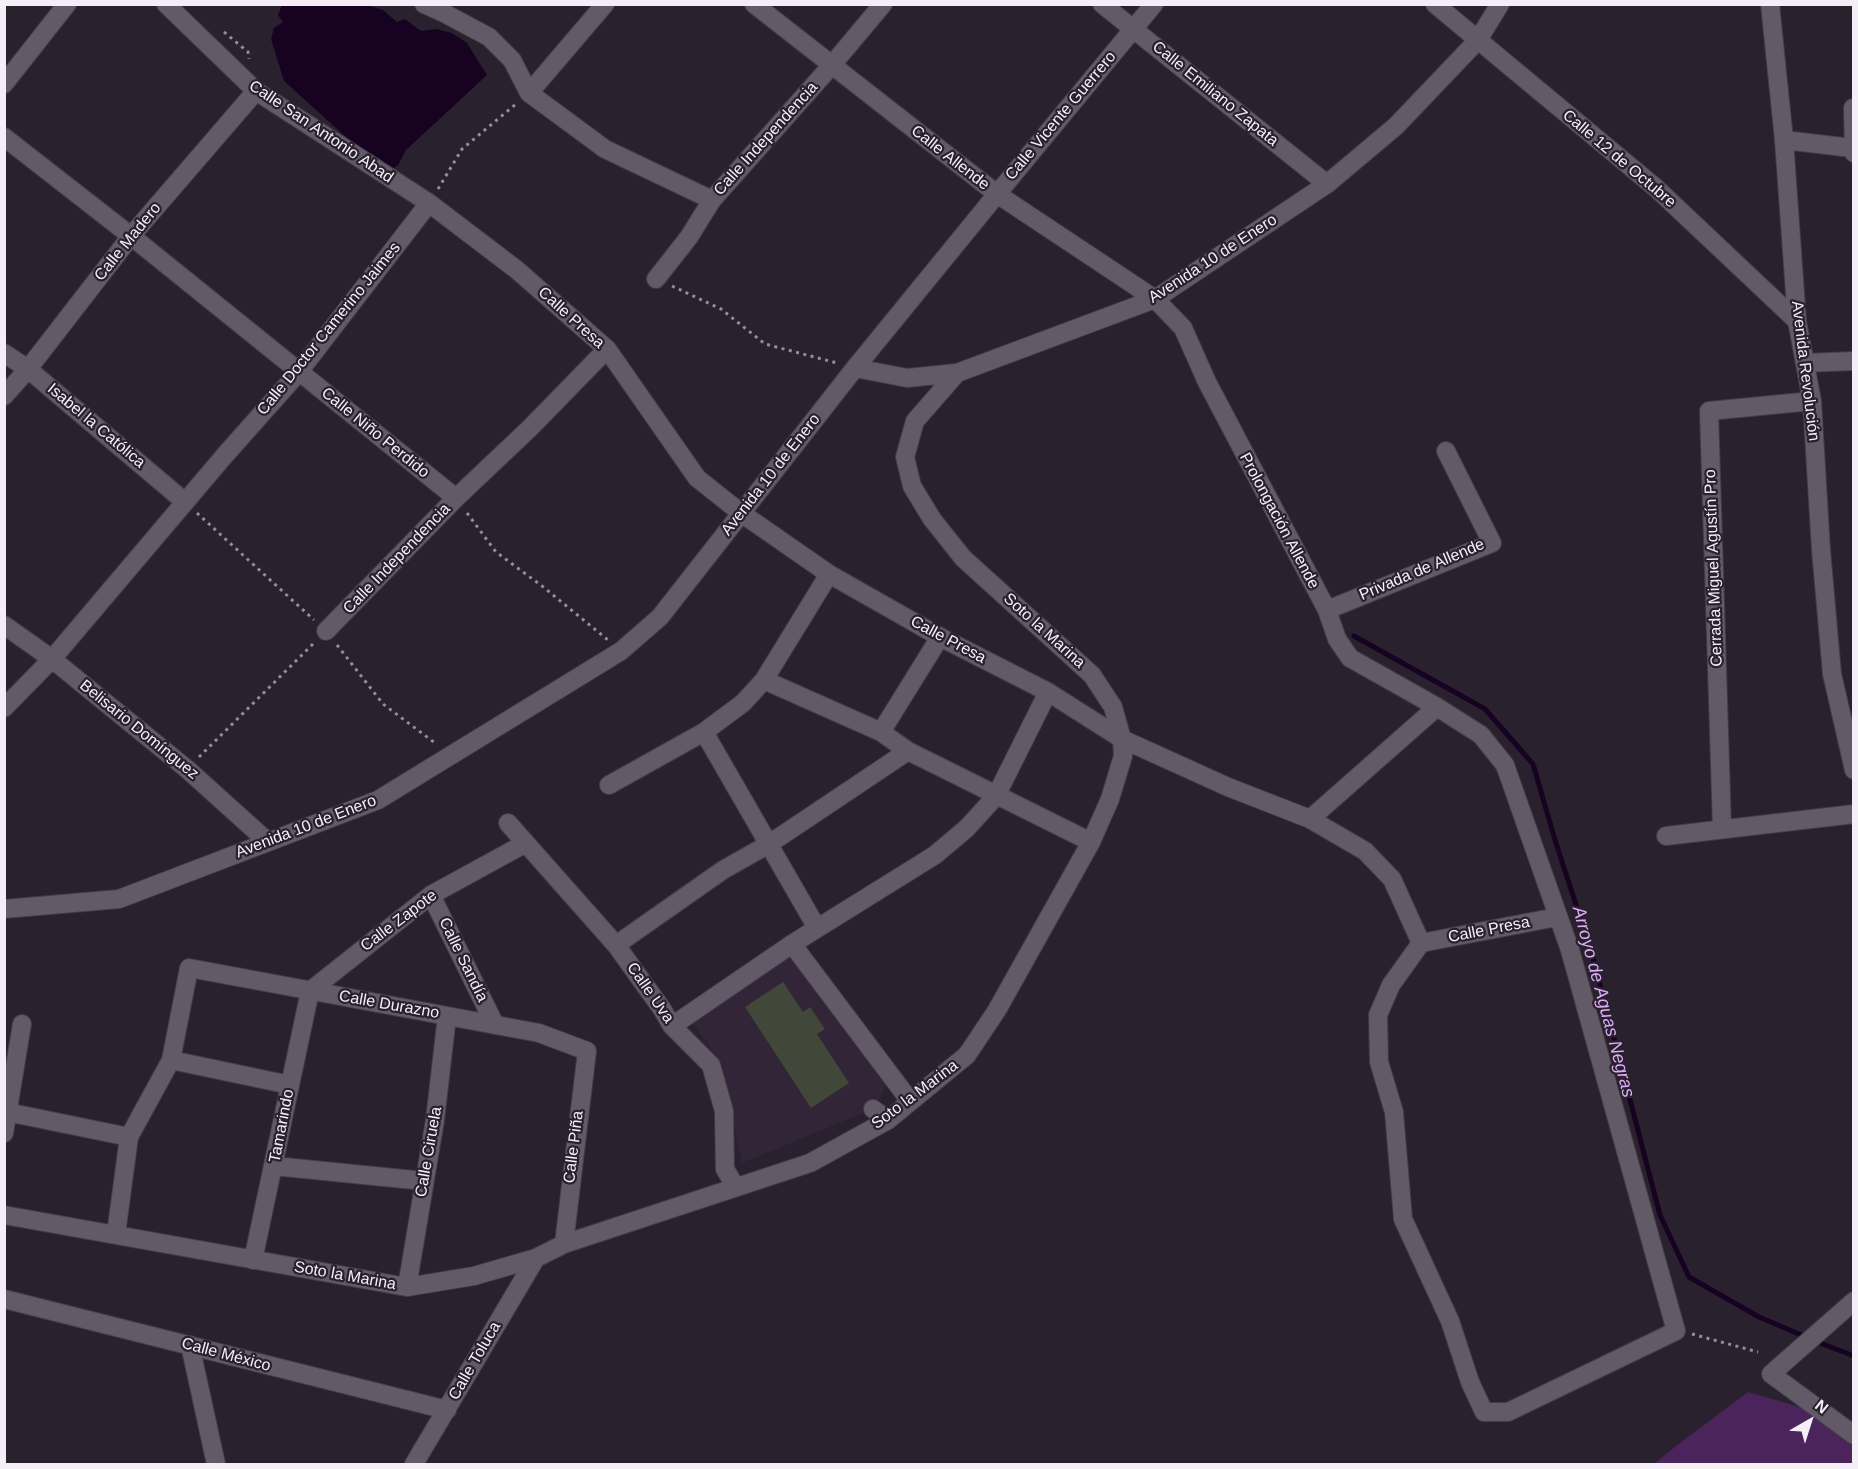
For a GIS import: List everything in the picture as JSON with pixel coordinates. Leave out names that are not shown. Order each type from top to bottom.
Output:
[{"type":"street","points":[[4,84],[67,4]]},
{"type":"street","name":"Calle San Antonio Abad","points":[[166,4],[256,91],[429,203],[517,270]]},
{"type":"street","points":[[424,4],[489,37],[512,60],[529,93],[605,149],[712,200]]},
{"type":"street","points":[[529,93],[605,4]]},
{"type":"street","name":"Calle Allende","points":[[754,4],[997,194],[1155,299]]},
{"type":"street","name":"Calle Independencia","points":[[656,279],[689,237],[712,200],[831,66],[882,4]]},
{"type":"street","name":"Calle Emiliano Zapata","points":[[1102,4],[1328,184]]},
{"type":"street","name":"Calle Vicente Guerrero","points":[[855,368],[1154,4]]},
{"type":"street","name":"Calle 12 de Octubre","points":[[1435,4],[1656,188],[1797,321]]},
{"type":"street","name":"Avenida 10 de Enero","points":[[4,909],[119,899],[378,800],[621,651],[660,617],[855,368],[907,378],[957,374],[1155,299],[1328,184],[1396,126],[1478,40],[1500,4]]},
{"type":"street","name":"Avenida Revolución","points":[[1770,4],[1784,140],[1797,321],[1812,401],[1832,674],[1854,770]]},
{"type":"street","name":"Calle Madero","points":[[4,396],[28,369],[131,236],[256,91]]},
{"type":"street","points":[[1784,140],[1853,151],[1853,108]]},
{"type":"street","name":"Calle Niño Perdido","points":[[4,137],[131,236],[456,498]]},
{"type":"street","name":"Calle Doctor Camerino Jaimes","points":[[4,708],[52,659],[298,372],[429,203]]},
{"type":"street","name":"Calle Presa","points":[[517,270],[606,349],[697,478],[741,513],[829,574],[940,637],[1048,692],[1122,739],[1228,787],[1310,819],[1365,850],[1392,879],[1421,943],[1557,917]]},
{"type":"street","name":"Prolongación Allende","points":[[1155,299],[1183,328],[1207,382],[1327,609],[1337,639],[1350,658],[1437,707],[1481,735],[1505,765],[1573,962],[1676,1331]]},
{"type":"street","name":"Calle Independencia","points":[[326,631],[606,349]]},
{"type":"street","name":"Isabel la Católica","points":[[4,353],[28,369],[185,502]]},
{"type":"street","points":[[1805,363],[1854,361]]},
{"type":"street","name":"Soto la Marina","points":[[4,1215],[407,1287],[474,1276],[536,1258],[564,1244],[810,1163],[888,1120],[967,1055],[997,1010],[1091,842],[1110,799],[1123,756],[1122,739],[1113,706],[1092,675],[963,558],[932,519],[912,486],[905,457],[915,421],[957,374]]},
{"type":"street","name":"Cerrada Miguel Agustín Pro","points":[[1722,828],[1709,411],[1812,401]]},
{"type":"street","name":"Privada de Allende","points":[[1327,609],[1492,543],[1446,450]]},
{"type":"street","points":[[609,785],[704,732],[743,704],[764,680],[829,574]]},
{"type":"street","name":"Belisario Domínguez","points":[[4,625],[52,659],[187,769],[268,842]]},
{"type":"street","points":[[881,732],[940,637]]},
{"type":"street","points":[[764,680],[881,732],[908,751],[1091,842]]},
{"type":"street","points":[[672,1026],[792,944],[935,855],[967,828],[996,796],[1048,692]]},
{"type":"street","points":[[1310,819],[1437,707]]},
{"type":"street","points":[[704,732],[817,928]]},
{"type":"street","points":[[616,945],[723,870],[769,844],[908,751]]},
{"type":"street","points":[[1665,836],[1854,814]]},
{"type":"street","name":"Calle Uva","points":[[508,823],[616,945],[672,1026],[711,1065],[724,1111],[725,1169],[735,1186]]},
{"type":"street","name":"Calle Zapote","points":[[309,991],[431,895],[526,843]]},
{"type":"street","name":"Calle Sandía","points":[[431,895],[495,1025]]},
{"type":"street","points":[[1421,943],[1391,985],[1378,1015],[1379,1062],[1395,1112],[1403,1219],[1450,1321],[1470,1382],[1484,1412],[1508,1412],[1676,1331]]},
{"type":"street","points":[[792,944],[910,1101]]},
{"type":"street","name":"Calle Durazno","points":[[171,1060],[189,968],[539,1033],[586,1051]]},
{"type":"street","name":"Tamarindo","points":[[253,1260],[309,991]]},
{"type":"street","name":"Calle Ciruela","points":[[407,1287],[435,1119],[447,1016]]},
{"type":"street","points":[[4,1133],[22,1024]]},
{"type":"street","name":"Calle Piña","points":[[564,1244],[586,1051]]},
{"type":"street","points":[[116,1234],[129,1137],[171,1060],[290,1085]]},
{"type":"street","points":[[873,1109],[888,1120]]},
{"type":"street","points":[[7,1112],[129,1137]]},
{"type":"street","points":[[274,1166],[424,1182]]},
{"type":"street","name":"Calle Toluca","points":[[414,1464],[536,1258]]},
{"type":"street","name":"Calle México","points":[[4,1299],[447,1410]]},
{"type":"street","points":[[1854,1301],[1771,1374],[1854,1435]]},
{"type":"street","points":[[189,1345],[216,1464]]},
{"type":"path","points":[[429,203],[462,149],[529,93]]},
{"type":"path","points":[[656,279],[721,309],[765,344],[855,368]]},
{"type":"path","points":[[456,498],[496,552],[542,586],[621,651]]},
{"type":"path","points":[[187,769],[326,631]]},
{"type":"path","points":[[1676,1331],[1747,1347],[1758,1352]]},
{"type":"shaded area","points":[[282,5],[367,5],[383,10],[397,22],[405,19],[421,31],[436,29],[452,33],[467,43],[487,75],[406,150],[398,165],[390,171],[356,146],[284,81],[271,39],[274,28],[283,22],[278,15]]},
{"type":"shaded area","points":[[797,951],[889,1081],[873,1109],[742,1163],[722,1063],[688,1017]]},
{"type":"shaded area","points":[[1748,1392],[1834,1417],[1853,1432],[1853,1464],[1654,1464]]},
{"type":"building","points":[[783,982],[803,1012],[810,1007],[825,1029],[817,1034],[849,1083],[811,1108],[745,1007]]},
{"type":"waterway","name":"Arroyo de Aguas Negras","points":[[1354,636],[1485,709],[1533,764],[1592,954],[1660,1215],[1689,1277],[1759,1317],[1806,1337]]},
{"type":"waterway","name":"Arroyo de Aguas Negras","points":[[1815,1341],[1854,1356]]}]
